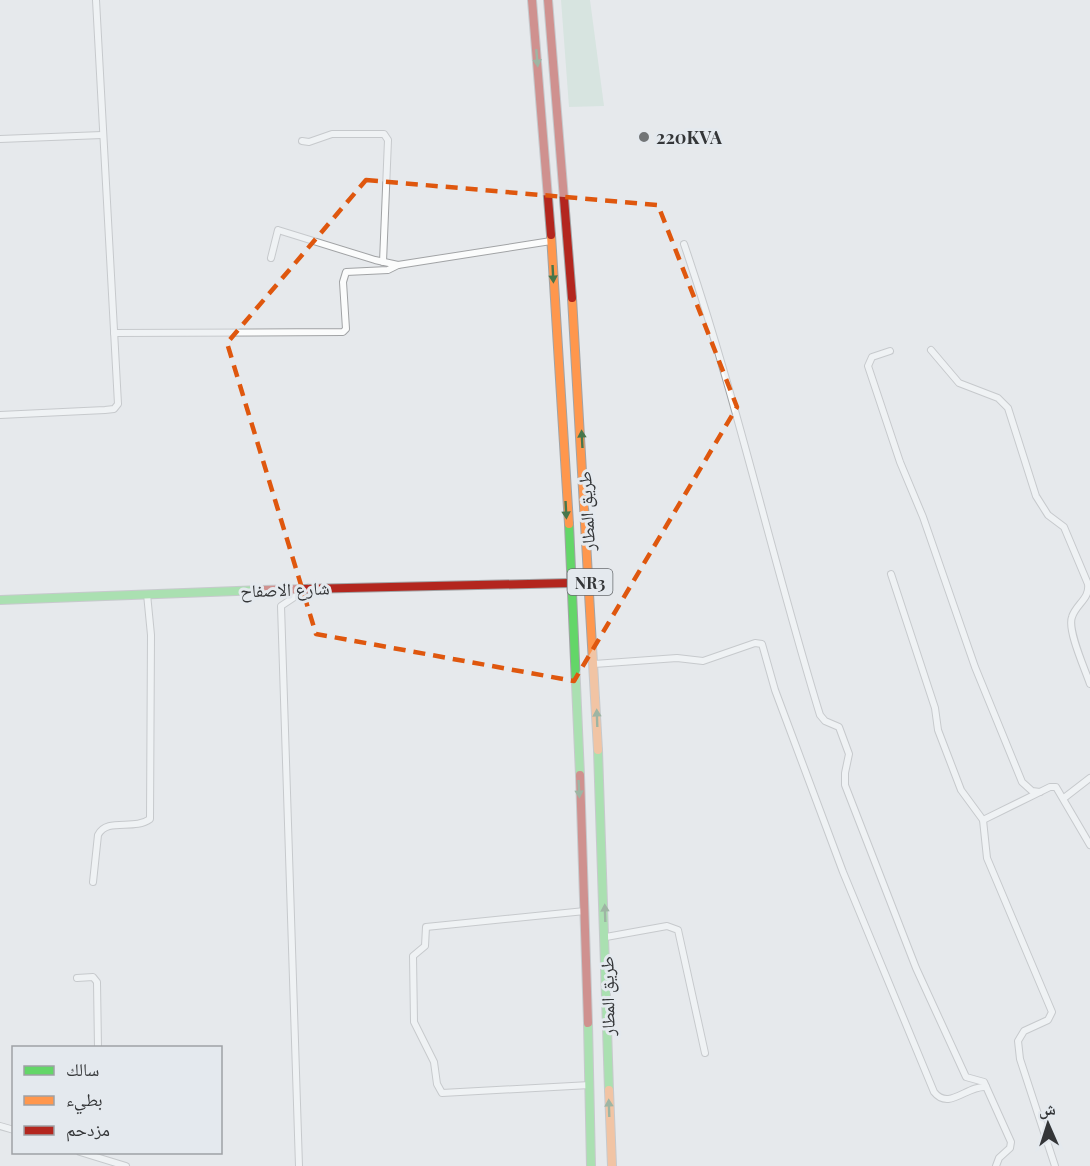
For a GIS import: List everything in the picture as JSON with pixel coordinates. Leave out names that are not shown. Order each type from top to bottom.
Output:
[{"type":"main road","name":"طريق المطار","points":[[532,0],[552,241],[570,583],[585,910],[591,1166]]},
{"type":"main road","name":"طريق المطار","points":[[548,0],[575,315],[606,936],[612,1166]]},
{"type":"main road","name":"شارع الاصفاح","points":[[0,600],[308,588],[570,583]]},
{"type":"street","points":[[0,415],[116,407],[118,398],[96,0]]},
{"type":"street","points":[[302,141],[309,142],[332,134],[384,135],[388,140],[383,262]]},
{"type":"street","points":[[0,139],[102,135]]},
{"type":"street","points":[[272,258],[278,230],[398,265]]},
{"type":"street","points":[[114,333],[343,332],[346,329],[343,276],[346,272],[388,270],[398,265],[552,241]]},
{"type":"street","points":[[684,244],[727,376],[774,558],[820,715],[825,721],[836,724],[840,729],[849,754],[845,785],[916,968],[952,1048],[966,1077],[981,1080],[986,1087],[1012,1144],[997,1160],[996,1166]]},
{"type":"street","points":[[931,350],[959,383],[998,398],[1008,408],[1036,496],[1048,515],[1064,527],[1089,584],[1088,594],[1075,610],[1071,623],[1090,684]]},
{"type":"street","points":[[890,351],[872,357],[868,366],[900,462],[923,517],[982,683],[1022,782],[1032,791],[1040,792]]},
{"type":"street","points":[[891,574],[935,708],[938,730],[961,790],[983,820],[987,858],[1052,1012],[1048,1020],[1024,1031],[1018,1045],[1022,1067],[1055,1166]]},
{"type":"street","points":[[299,1166],[281,606],[308,588]]},
{"type":"street","points":[[93,882],[101,830],[106,826],[137,825],[150,819],[151,610],[147,594]]},
{"type":"street","points":[[594,664],[676,658],[703,661],[755,643],[762,644],[776,690],[843,872],[934,1092],[940,1098],[949,1100],[973,1088],[986,1087]]},
{"type":"street","points":[[1064,798],[1090,778]]},
{"type":"street","points":[[983,820],[1040,792],[1056,788],[1090,845]]},
{"type":"street","points":[[585,910],[426,927],[425,946],[413,956],[414,1022],[434,1062],[437,1084],[442,1093],[590,1085]]},
{"type":"street","points":[[606,936],[667,926],[678,930],[705,1053]]},
{"type":"street","points":[[77,978],[92,977],[97,982],[98,1046]]},
{"type":"street","points":[[96,1158],[126,1166]]},
{"type":"highlighted area","points":[[366,180],[658,205],[737,407],[574,681],[316,634],[227,343]]},
{"type":"green space","points":[[561,0],[590,0],[604,106],[569,107]]},
{"type":"traffic: fast","points":[[569,524],[580,775]]},
{"type":"traffic: fast","points":[[0,600],[261,590]]},
{"type":"traffic: fast","points":[[598,750],[609,1090]]},
{"type":"traffic: fast","points":[[588,1023],[591,1166]]},
{"type":"traffic: slow","points":[[551,235],[569,524]]},
{"type":"traffic: slow","points":[[572,298],[598,750]]},
{"type":"traffic: slow","points":[[609,1090],[612,1166]]},
{"type":"traffic: jam","points":[[532,0],[551,235]]},
{"type":"traffic: jam","points":[[548,0],[572,298]]},
{"type":"traffic: jam","points":[[261,590],[570,583]]},
{"type":"traffic: jam","points":[[580,775],[588,1023]]},
{"type":"place","name":"220KVA","points":[[644,137]]}]
